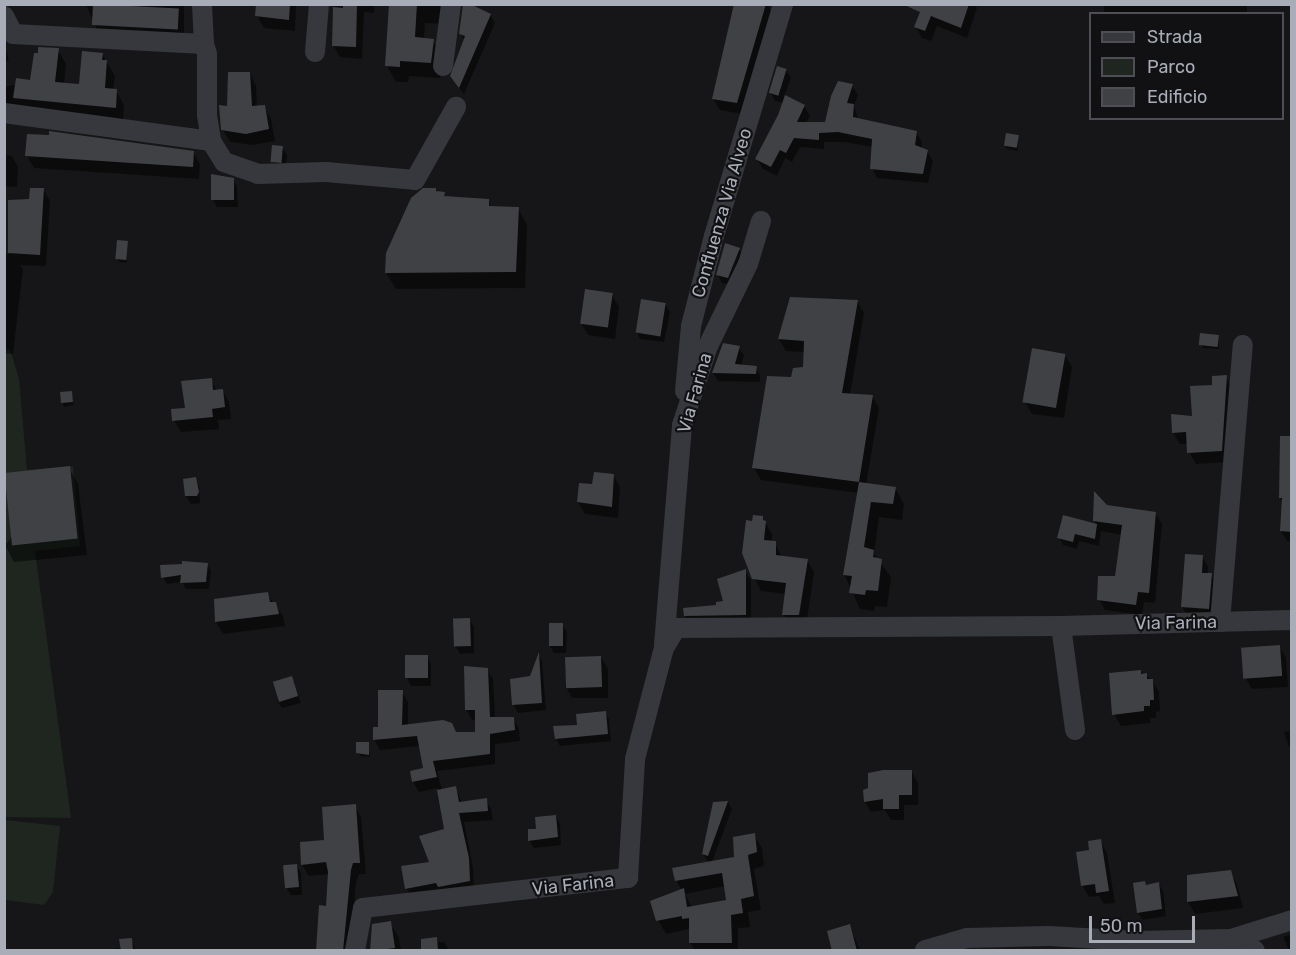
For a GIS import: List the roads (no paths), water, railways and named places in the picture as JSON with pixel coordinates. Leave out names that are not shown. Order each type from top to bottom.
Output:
[{"type":"street","points":[[202,4],[204,44],[207,54],[207,115],[211,141],[224,162],[258,174],[326,172],[415,180],[456,107]]},
{"type":"street","points":[[315,52],[319,4]]},
{"type":"street","points":[[443,66],[452,4]]},
{"type":"street","name":"Confluenza Via Alveo","points":[[682,425],[691,326],[714,236],[783,4]]},
{"type":"street","points":[[4,16],[13,34],[204,44]]},
{"type":"street","points":[[4,113],[211,141]]},
{"type":"street","name":"Via Farina","points":[[355,951],[363,908],[628,879],[635,759],[664,648],[682,425],[708,346],[747,264],[761,221]]},
{"type":"street","points":[[1220,622],[1243,345]]},
{"type":"street","name":"Via Farina","points":[[664,648],[676,628],[1061,626],[1292,620]]},
{"type":"street","points":[[1061,626],[1076,730]]},
{"type":"street","points":[[925,951],[967,938],[1049,936],[1137,941],[1231,939],[1292,920]]},
{"type":"street","points":[[1231,939],[1255,951]]}]
